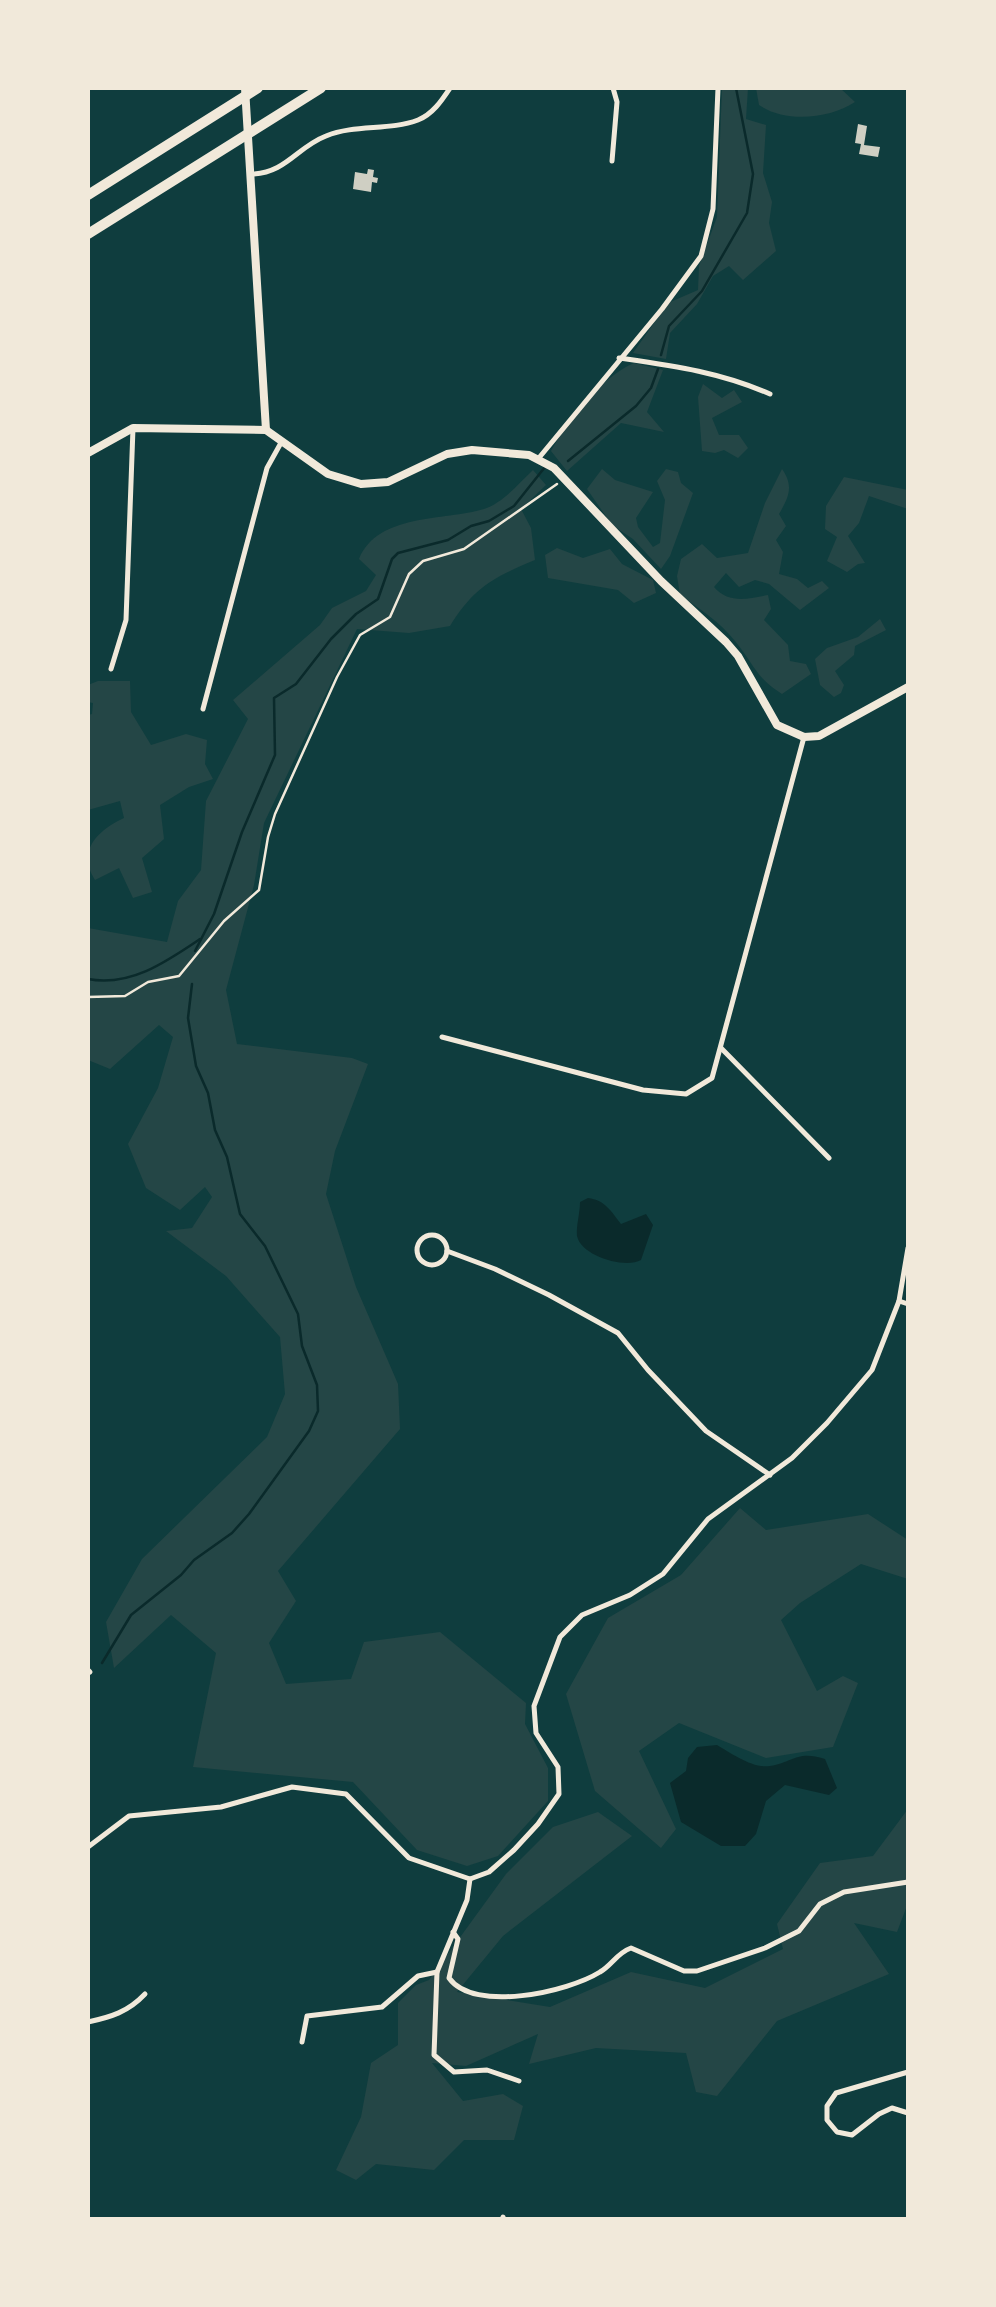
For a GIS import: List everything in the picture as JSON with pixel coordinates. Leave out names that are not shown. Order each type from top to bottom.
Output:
[{"type":"highway","points":[[88,196],[258,88]]},
{"type":"highway","points":[[88,234],[321,88]]},
{"type":"street","points":[[245,88],[266,430]]},
{"type":"street","points":[[252,174],[273,172],[323,137],[420,119],[434,110],[450,88]]},
{"type":"street","points":[[612,160],[617,102],[613,88]]},
{"type":"street","points":[[538,458],[662,310],[701,256],[713,208],[718,88]]},
{"type":"street","points":[[619,358],[700,370],[770,394]]},
{"type":"street","points":[[110,669],[126,620],[134,428]]},
{"type":"street","points":[[88,454],[134,428],[266,430],[328,474],[361,484],[388,482],[448,454],[472,450],[538,458],[566,480],[738,656],[777,725],[804,737],[834,730],[908,687]]},
{"type":"street","points":[[203,709],[267,468],[282,442]]},
{"type":"street","points":[[442,1037],[642,1090],[686,1094],[712,1078],[804,737]]},
{"type":"street","points":[[720,1048],[829,1158]]},
{"type":"street","points":[[446,1251],[440,1263],[430,1265],[419,1258],[417,1248],[430,1236],[440,1238],[446,1251],[514,1278],[618,1333],[706,1431],[770,1475]]},
{"type":"street","points":[[88,1847],[129,1816],[221,1806],[292,1787],[346,1794],[409,1858],[470,1880],[489,1872],[538,1824],[558,1794],[558,1767],[536,1733],[534,1706],[560,1637],[582,1615],[630,1595],[663,1574],[708,1519],[770,1475],[827,1424],[872,1370],[899,1301],[908,1248]]},
{"type":"street","points":[[899,1301],[908,1304]]},
{"type":"street","points":[[470,1880],[437,1972],[434,2055],[454,2072],[487,2070],[519,2081]]},
{"type":"street","points":[[453,1932],[458,1939],[449,1978],[457,1989],[482,1996],[534,1996],[603,1971],[621,1952],[631,1948],[684,1972],[697,1971],[799,1932],[820,1904],[844,1892],[908,1882]]},
{"type":"street","points":[[302,2042],[307,2016],[382,2007],[418,1976],[437,1972]]},
{"type":"street","points":[[88,2022],[120,2014],[145,1994]]},
{"type":"street","points":[[908,2072],[836,2092],[827,2106],[827,2120],[837,2132],[852,2135],[892,2108],[908,2113]]},
{"type":"path","points":[[88,997],[125,996],[148,982],[179,976],[224,921],[260,890],[268,837],[276,814],[360,635],[390,617],[409,574],[423,561],[464,549],[566,480]]},
{"type":"shaded area","points":[[722,88],[748,88],[746,119],[766,125],[763,173],[772,202],[769,223],[776,251],[743,280],[729,266],[713,276],[697,304],[670,333],[666,359],[633,353],[668,303],[698,290],[699,266],[717,217]]},
{"type":"shaded area","points":[[756,88],[840,88],[855,102],[820,115],[781,115],[759,105]]},
{"type":"shaded area","points":[[634,363],[663,370],[647,412],[664,432],[621,423],[567,471],[551,451],[558,439],[598,389]]},
{"type":"shaded area","points":[[703,384],[722,398],[734,390],[742,402],[712,418],[719,435],[739,435],[748,448],[738,458],[724,450],[702,451],[698,397]]},
{"type":"shaded area","points":[[602,469],[615,480],[653,492],[636,518],[653,547],[660,543],[665,500],[657,481],[666,469],[678,472],[681,483],[693,493],[670,556],[661,569],[633,539],[612,525],[587,489]]},
{"type":"shaded area","points":[[782,469],[789,486],[779,514],[786,526],[776,540],[783,552],[779,574],[797,579],[808,588],[822,581],[829,588],[800,610],[769,584],[755,580],[739,587],[726,573],[714,587],[732,598],[768,595],[771,609],[764,620],[788,645],[790,661],[806,664],[811,674],[782,694],[760,676],[723,628],[680,595],[677,576],[681,559],[702,544],[717,558],[748,553],[765,503]]},
{"type":"shaded area","points":[[533,470],[546,485],[521,509],[531,528],[535,560],[486,585],[450,626],[409,633],[357,629],[264,823],[254,885],[226,990],[237,1044],[352,1058],[368,1064],[335,1151],[326,1194],[356,1287],[398,1384],[400,1429],[278,1571],[296,1601],[269,1643],[286,1684],[351,1679],[364,1642],[440,1632],[526,1703],[525,1724],[548,1768],[548,1801],[498,1856],[467,1866],[417,1850],[353,1782],[193,1767],[216,1653],[171,1615],[114,1668],[106,1622],[142,1559],[267,1437],[285,1394],[280,1337],[226,1276],[166,1231],[192,1228],[212,1197],[205,1187],[180,1210],[146,1188],[128,1144],[158,1088],[173,1037],[159,1025],[110,1069],[88,1060],[88,928],[167,942],[178,901],[201,870],[206,801],[248,719],[233,700],[320,625],[332,608],[366,591],[376,575],[359,559],[368,544],[396,526],[491,506]]},
{"type":"shaded area","points":[[844,477],[908,490],[908,509],[869,496],[859,523],[848,536],[865,563],[847,572],[827,561],[837,537],[825,529],[826,506]]},
{"type":"shaded area","points":[[557,548],[583,558],[610,549],[622,564],[653,580],[656,593],[634,603],[618,590],[548,578],[545,555]]},
{"type":"shaded area","points":[[880,619],[886,630],[855,646],[854,655],[835,671],[844,685],[834,697],[820,685],[815,659],[827,648],[858,637]]},
{"type":"shaded area","points":[[98,681],[130,681],[131,712],[151,745],[186,734],[207,740],[205,764],[213,779],[189,787],[160,805],[164,839],[142,858],[152,892],[133,898],[119,868],[95,880],[88,860],[98,835],[124,818],[120,801],[88,810],[88,715],[92,714],[93,703],[88,702],[88,685]]},
{"type":"shaded area","points":[[588,1198],[603,1204],[621,1224],[646,1214],[653,1225],[641,1260],[625,1263],[604,1259],[580,1243],[580,1202]]},
{"type":"shaded area","points":[[740,1508],[766,1530],[868,1514],[908,1540],[908,1579],[861,1564],[800,1603],[781,1620],[817,1691],[843,1676],[858,1683],[833,1747],[766,1758],[679,1723],[639,1751],[676,1829],[661,1848],[595,1791],[566,1694],[608,1618],[681,1575]]},
{"type":"shaded area","points":[[717,1745],[742,1760],[763,1766],[802,1756],[825,1759],[837,1788],[829,1795],[785,1785],[766,1801],[756,1834],[745,1846],[721,1846],[681,1822],[670,1783],[686,1771],[688,1758],[697,1747]]},
{"type":"shaded area","points":[[908,1809],[908,1903],[897,1932],[854,1923],[889,1974],[777,2021],[717,2096],[696,2092],[686,2053],[596,2048],[529,2064],[538,2034],[466,2066],[432,2063],[463,2101],[503,2094],[523,2106],[514,2140],[464,2140],[434,2170],[376,2164],[356,2180],[336,2170],[361,2117],[371,2063],[398,2045],[398,2003],[416,1985],[429,1980],[506,1874],[553,1827],[598,1812],[632,1836],[503,1936],[457,1992],[550,2007],[631,1972],[705,1988],[783,1949],[777,1924],[820,1863],[873,1856]]},
{"type":"building","points":[[858,124],[867,126],[864,145],[880,147],[878,157],[859,154],[861,144],[855,143]]},
{"type":"building","points":[[368,169],[374,170],[373,177],[378,178],[377,183],[372,182],[371,192],[353,189],[355,172],[367,174]]},
{"type":"waterway","points":[[661,355],[669,326],[702,291],[747,213],[753,174],[736,88]]},
{"type":"waterway","points":[[568,461],[636,406],[651,388],[658,369]]},
{"type":"waterway","points":[[195,951],[214,914],[242,832],[275,755],[274,698],[296,684],[331,639],[378,599],[392,559],[398,553],[448,540],[471,526],[489,521],[514,506],[545,467]]},
{"type":"waterway","points":[[88,979],[133,976],[161,964],[200,939]]},
{"type":"waterway","points":[[102,1663],[131,1615],[232,1533],[249,1514],[309,1431],[318,1411],[317,1385],[302,1346],[298,1314],[265,1246],[240,1214],[208,1093],[196,1066],[188,1018],[192,984]]}]
